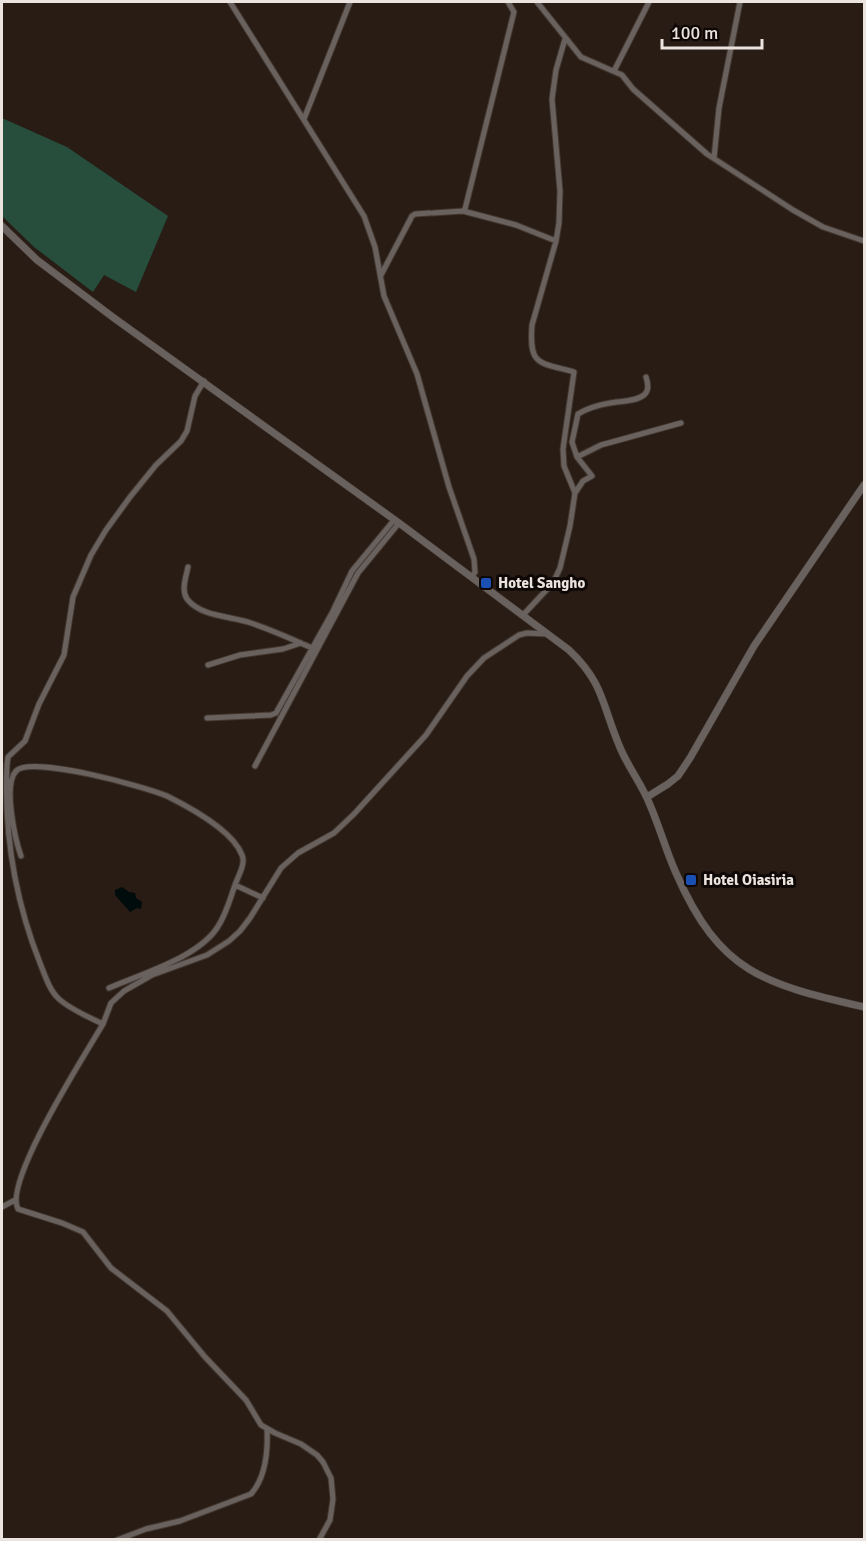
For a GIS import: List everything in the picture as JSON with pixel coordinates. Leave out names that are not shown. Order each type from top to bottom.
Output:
[{"type":"street","points":[[230,2],[364,216],[375,247],[389,310],[417,374],[448,487],[474,559],[475,572],[472,577]]},
{"type":"street","points":[[304,119],[350,2]]},
{"type":"street","points":[[537,2],[581,57],[622,75],[633,89],[714,158],[823,227],[864,241]]},
{"type":"street","points":[[614,71],[649,2]]},
{"type":"street","points":[[714,158],[719,108],[740,2]]},
{"type":"street","points":[[463,211],[514,12],[512,3]]},
{"type":"street","points":[[565,39],[556,70],[552,99],[560,191],[556,241],[532,325],[532,351],[540,362],[574,372],[563,449],[564,466],[575,493]]},
{"type":"street","points":[[380,277],[415,214],[463,211],[516,225],[556,241]]},
{"type":"street","points":[[2,226],[37,260],[472,577],[582,662],[597,682],[620,747],[647,797],[669,858],[690,903],[718,944],[739,964],[754,974],[789,988],[864,1007]]},
{"type":"street","points":[[523,615],[548,590],[557,575],[570,526],[575,493],[583,481],[592,476],[577,457],[572,442],[578,414],[597,405],[643,396],[647,392],[646,377]]},
{"type":"street","points":[[103,1024],[73,1009],[58,998],[49,985],[31,941],[11,857],[7,818],[8,757],[25,741],[39,704],[64,655],[74,597],[91,555],[111,522],[130,497],[156,465],[181,441],[187,431],[195,396],[204,381]]},
{"type":"street","points":[[577,457],[601,444],[681,423]]},
{"type":"street","points":[[647,797],[678,776],[753,646],[864,485]]},
{"type":"street","points":[[207,718],[276,713],[352,571],[396,522]]},
{"type":"street","points":[[255,766],[358,573],[396,522]]},
{"type":"street","points":[[188,567],[184,590],[186,598],[196,607],[212,614],[252,623],[312,648]]},
{"type":"street","points":[[319,1539],[327,1528],[333,1509],[333,1489],[326,1468],[311,1449],[267,1429],[257,1420],[241,1394],[205,1357],[167,1311],[111,1268],[88,1238],[74,1227],[18,1209],[15,1200],[35,1141],[103,1024],[111,1003],[142,980],[207,955],[240,931],[281,868],[289,860],[343,825],[416,746],[476,666],[499,647],[519,635],[547,634]]},
{"type":"street","points":[[208,665],[301,643]]},
{"type":"street","points":[[21,856],[13,828],[12,778],[19,769],[26,766],[47,767],[144,788],[170,798],[209,819],[232,840],[243,856],[242,866],[218,927],[200,944],[178,958],[109,988]]},
{"type":"street","points":[[235,885],[263,898]]},
{"type":"street","points":[[2,1207],[15,1200]]},
{"type":"street","points":[[117,1539],[180,1521],[251,1494],[257,1485],[266,1460],[267,1429]]},
{"type":"green space","points":[[2,118],[67,147],[168,216],[136,292],[104,275],[93,292],[34,247],[2,216]]},
{"type":"shaded area","points":[[122,887],[135,893],[136,898],[142,902],[141,909],[137,908],[130,912],[115,895],[115,890]]},
{"type":"place","name":"Hotel Sangho","points":[[486,583]]},
{"type":"place","name":"Hotel Oiasiria","points":[[691,880]]}]
